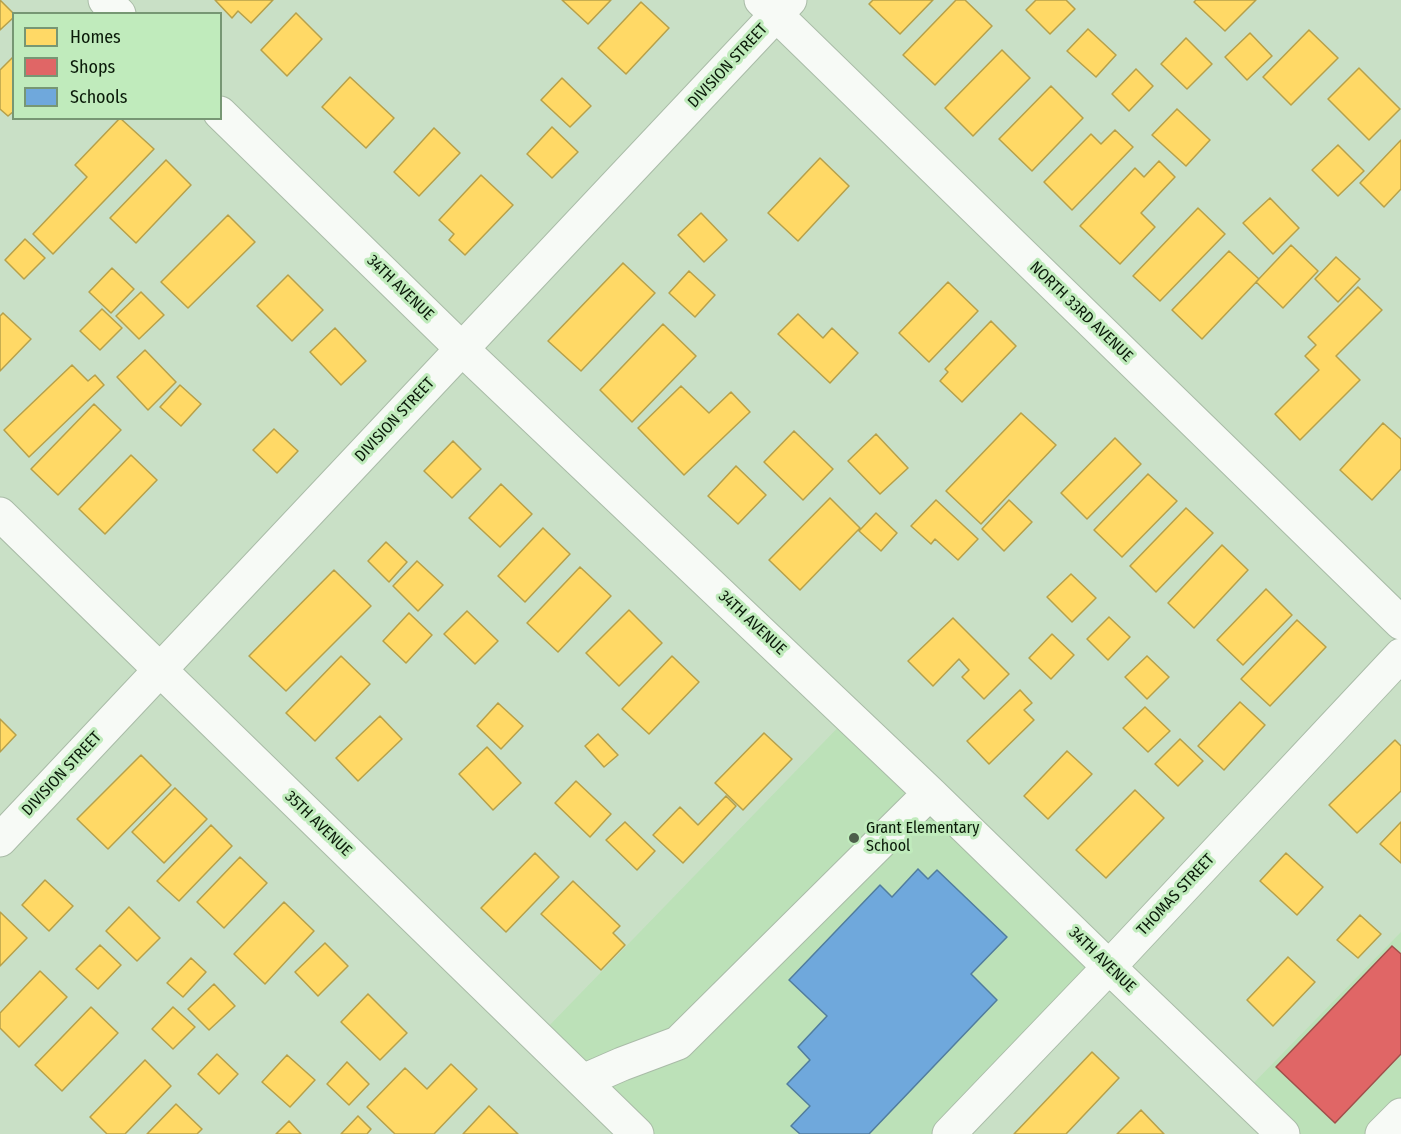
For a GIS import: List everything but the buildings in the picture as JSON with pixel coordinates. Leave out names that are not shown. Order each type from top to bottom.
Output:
[{"type":"street","points":[[105,0],[117,12]]},
{"type":"street","name":"DIVISION STREET","points":[[0,840],[462,349],[776,5]]},
{"type":"street","name":"NORTH 33RD AVENUE","points":[[776,5],[1401,623]]},
{"type":"street","name":"34TH AVENUE","points":[[222,115],[462,349],[930,793],[1283,1134]]},
{"type":"street","name":"35TH AVENUE","points":[[0,514],[637,1134]]},
{"type":"street","name":"THOMAS STREET","points":[[949,1134],[1401,655]]},
{"type":"street","points":[[583,1081],[678,1043],[930,793]]},
{"type":"street","points":[[1382,1134],[1401,1115]]},
{"type":"shaded area","name":"Grant Elementary School","points":[[850,715],[1104,960],[936,1134],[653,1134],[545,1030]]},
{"type":"shaded area","points":[[1401,932],[1401,1134],[1283,1134],[1242,1095]]},
{"type":"place","name":"Grant Elementary School","points":[[854,838]]}]
